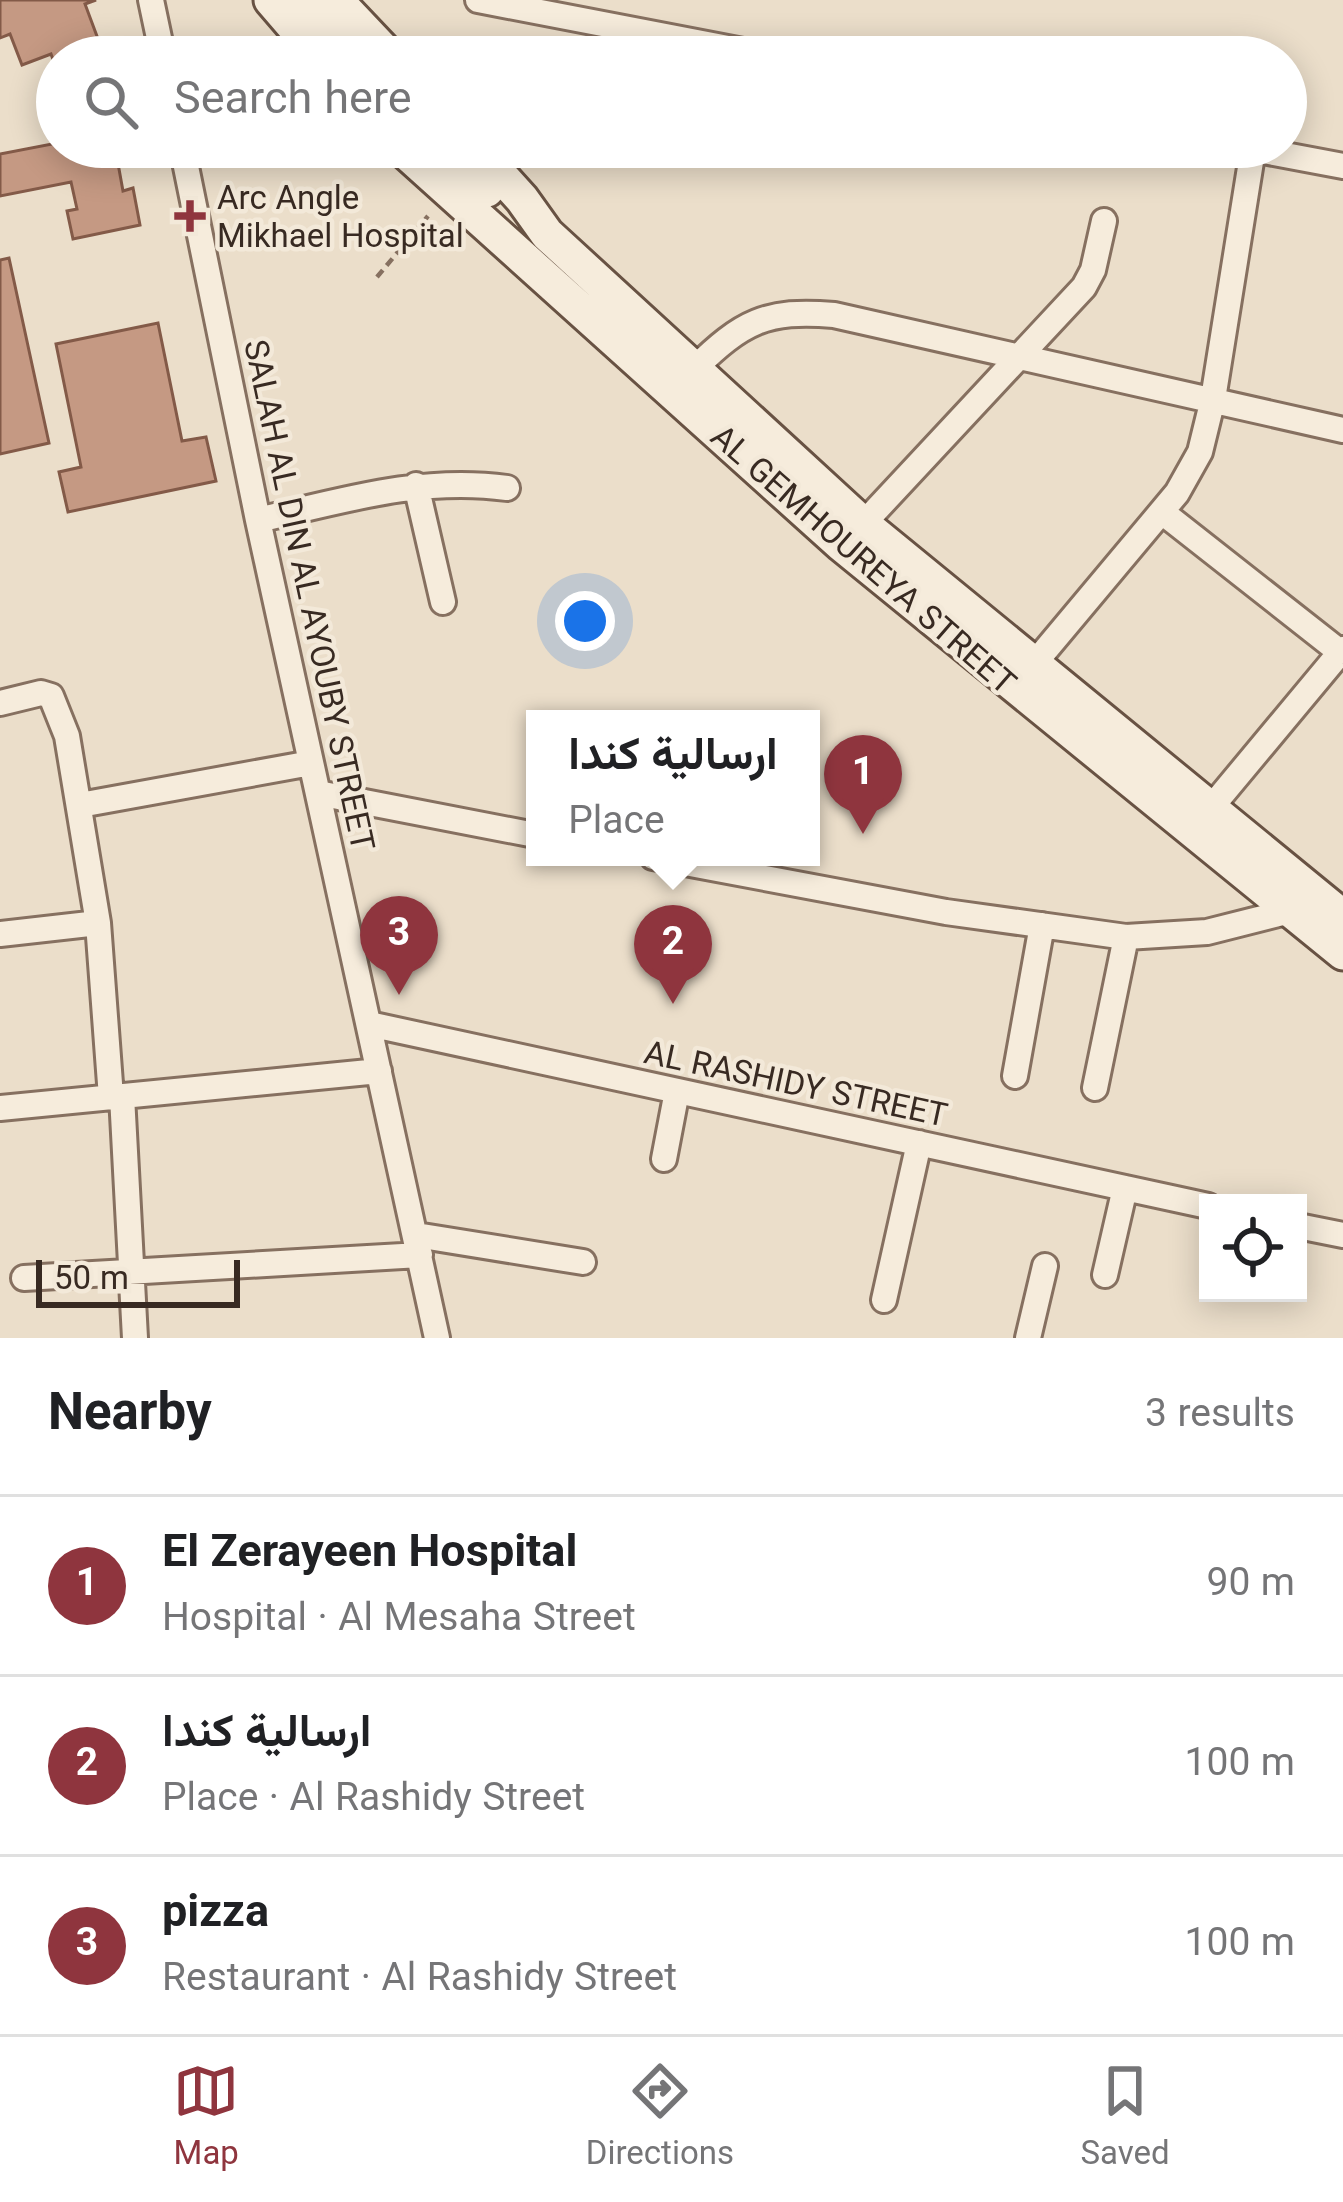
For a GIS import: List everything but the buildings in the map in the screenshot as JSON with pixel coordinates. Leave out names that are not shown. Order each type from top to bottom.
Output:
[{"type":"street","points":[[152,0],[159,36]]},
{"type":"street","points":[[271,0],[302,36]]},
{"type":"street","points":[[478,0],[665,36]]},
{"type":"street","points":[[318,5],[338,36]]},
{"type":"street","points":[[318,5],[361,36]]},
{"type":"street","points":[[1307,159],[1343,166]]},
{"type":"street","name":"SALAH AL DIN AL AYOUBY STREET","points":[[186,168],[258,520],[437,1338]]},
{"type":"street","name":"AL GEMHOUREYA STREET","points":[[421,168],[842,545],[1300,900],[1343,952]]},
{"type":"street","points":[[464,168],[547,234]]},
{"type":"street","name":"AL GEMHOUREYA STREET","points":[[494,168],[547,234],[863,524],[1209,809],[1242,853]]},
{"type":"street","points":[[1033,665],[1162,512],[1200,452],[1213,399],[1245,168]]},
{"type":"street","points":[[863,524],[1088,282],[1104,221]]},
{"type":"street","points":[[694,369],[731,333],[781,315],[834,315],[1343,430]]},
{"type":"street","points":[[258,520],[416,485],[507,488]]},
{"type":"street","points":[[416,485],[442,602]]},
{"type":"street","points":[[1162,512],[1342,651],[1209,809]]},
{"type":"street","points":[[0,703],[46,693],[55,701],[67,736],[98,923],[134,1271],[135,1338]]},
{"type":"street","points":[[80,805],[311,764]]},
{"type":"street","points":[[318,793],[526,833]]},
{"type":"street","points":[[701,866],[927,908],[1126,937],[1208,932],[1300,900]]},
{"type":"street","name":"AL GEMHOUREYA STREET","points":[[1300,900],[1343,917]]},
{"type":"street","points":[[0,934],[98,923]]},
{"type":"street","points":[[1015,1076],[1042,925]]},
{"type":"street","points":[[1095,1088],[1126,937]]},
{"type":"street","name":"AL RASHIDY STREET","points":[[369,1024],[1199,1204]]},
{"type":"street","points":[[0,1108],[380,1071]]},
{"type":"street","points":[[664,1159],[677,1091]]},
{"type":"street","points":[[884,1300],[919,1143]]},
{"type":"street","points":[[1105,1275],[1125,1188]]},
{"type":"street","points":[[1307,1228],[1343,1235]]},
{"type":"street","points":[[24,1278],[418,1245],[583,1262]]},
{"type":"street","points":[[1028,1338],[1045,1266]]},
{"type":"path","points":[[377,277],[448,194]]},
{"type":"place","name":"Arc Angle Mikhael Hospital","points":[[190,216]]},
{"type":"place","name":"El Zerayeen Hospital","points":[[863,834]]},
{"type":"place","name":"pizza","points":[[399,995]]},
{"type":"place","name":"ارسالية كندا","points":[[673,1004]]}]
